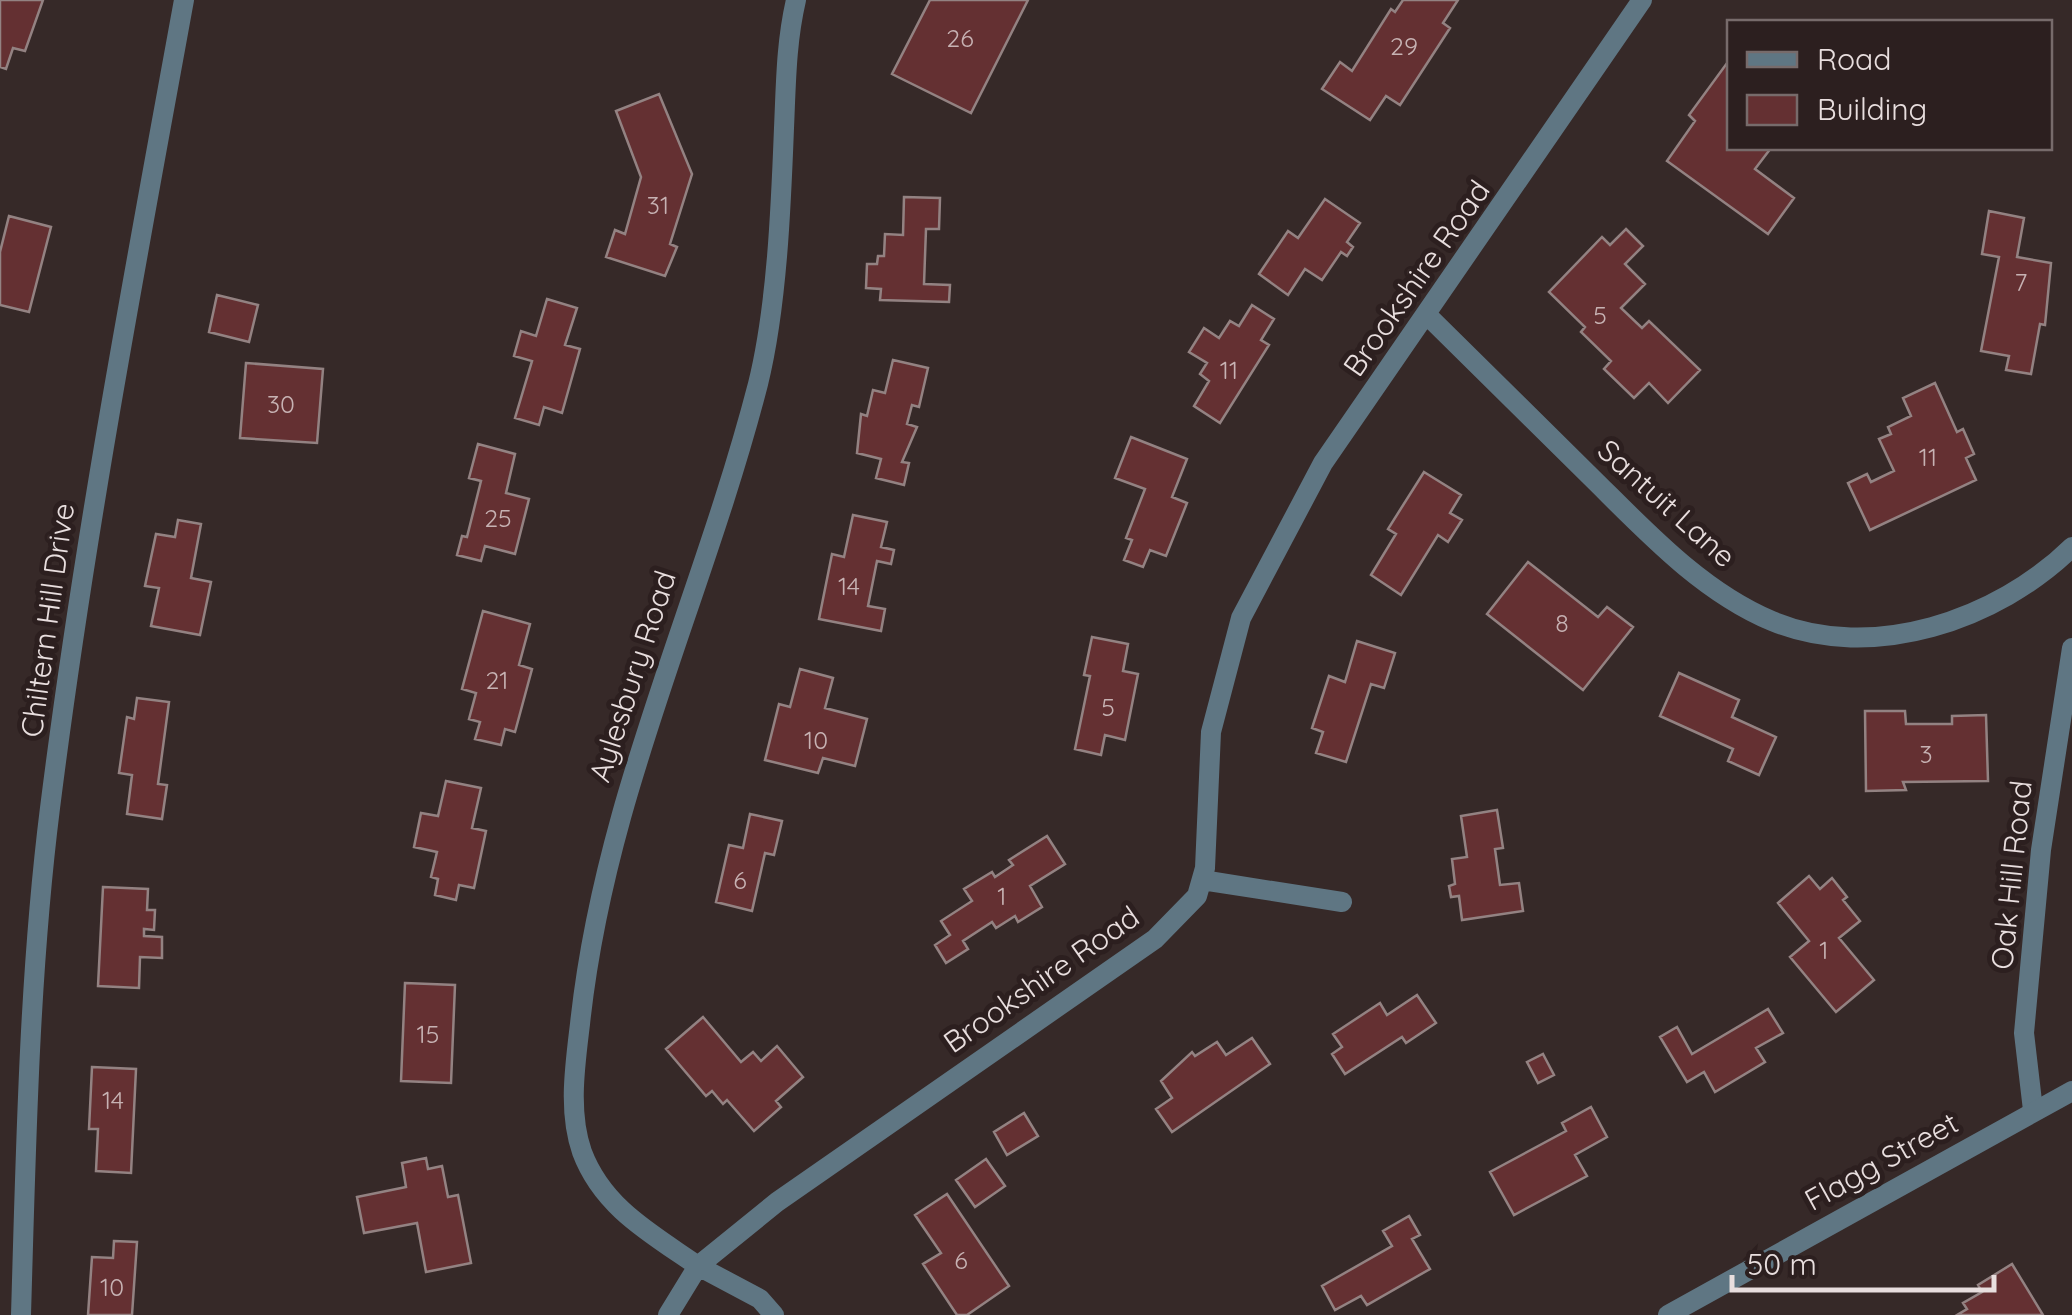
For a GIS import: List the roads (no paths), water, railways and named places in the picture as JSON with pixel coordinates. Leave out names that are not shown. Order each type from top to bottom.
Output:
[{"type":"street","name":"Chiltern Hill Drive","points":[[21,1315],[27,1086],[50,811],[108,410],[184,0]]},
{"type":"street","name":"Aylesbury Road","points":[[698,1266],[621,1213],[596,1182],[579,1136],[575,1070],[585,972],[625,795],[758,380],[780,222],[786,42],[796,0]]},
{"type":"street","name":"Brookshire Road","points":[[698,1266],[777,1202],[1155,939],[1197,896],[1202,880],[1211,732],[1241,618],[1324,464],[1642,0]]},
{"type":"street","name":"Santuit Lane","points":[[1427,315],[1655,539],[1712,586],[1772,621],[1804,632],[1841,635],[1881,636],[1922,628],[1990,608],[2038,577],[2072,548]]},
{"type":"street","name":"Oak Hill Road","points":[[2033,1110],[2024,1033],[2041,850],[2072,648]]},
{"type":"street","points":[[1202,880],[1342,902]]},
{"type":"street","name":"Flagg Street","points":[[1668,1315],[2072,1091]]},
{"type":"street","points":[[668,1315],[698,1266],[760,1299],[774,1315]]}]
